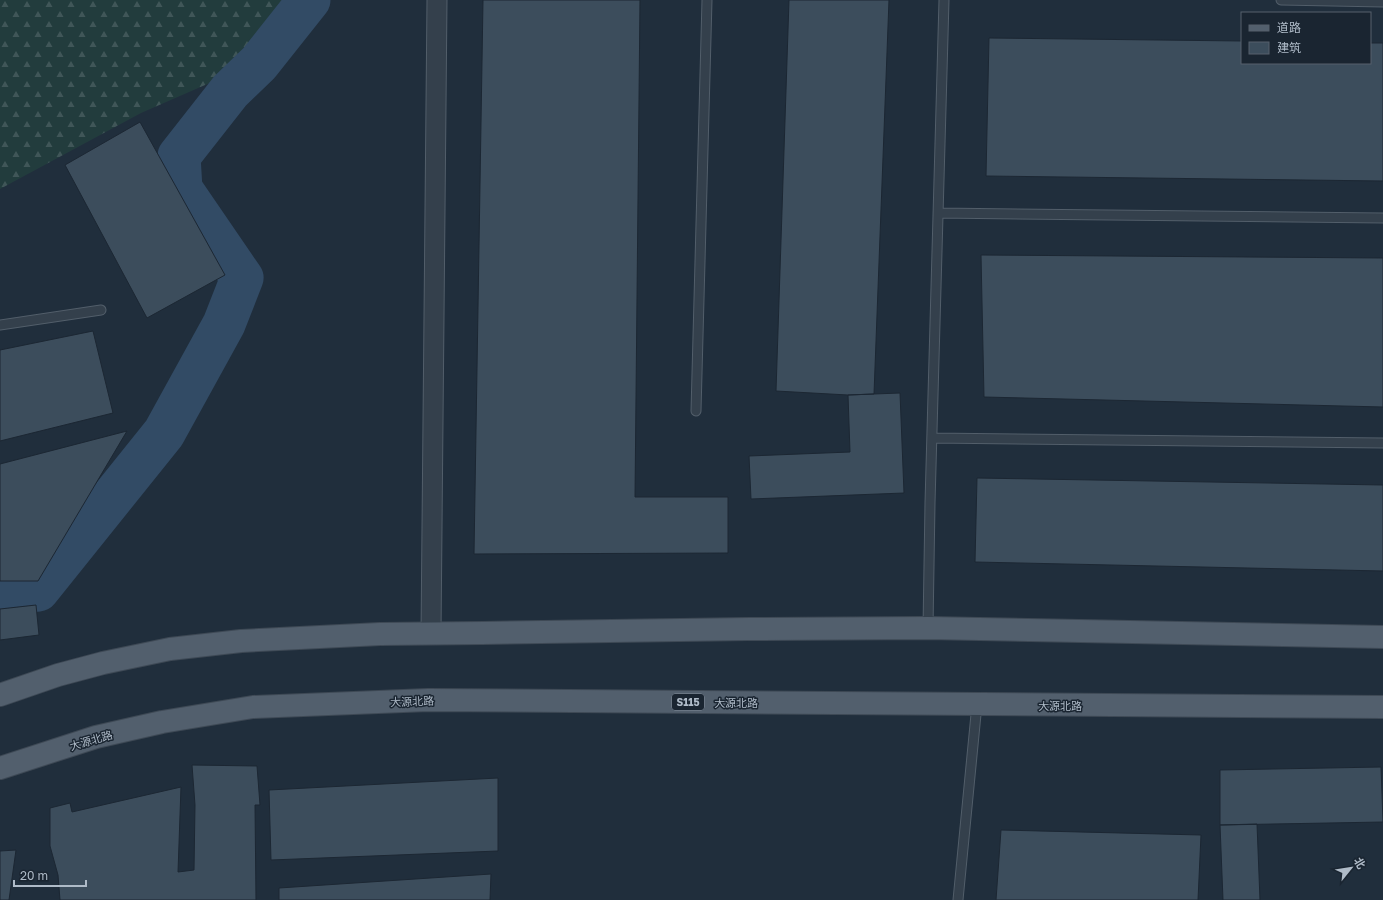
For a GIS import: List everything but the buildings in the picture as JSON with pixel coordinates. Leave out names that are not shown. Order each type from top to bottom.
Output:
[{"type":"main road","points":[[0,695],[58,675],[103,663],[170,649],[241,641],[380,634],[928,628],[1383,637]]},
{"type":"main road","name":"大源北路","points":[[0,768],[96,737],[162,722],[253,707],[428,700],[1383,707]]},
{"type":"street","points":[[431,633],[437,0]]},
{"type":"lane","points":[[696,411],[707,0]]},
{"type":"lane","points":[[928,628],[944,0]]},
{"type":"lane","points":[[1281,0],[1383,2]]},
{"type":"lane","points":[[938,213],[1383,218]]},
{"type":"lane","points":[[0,325],[101,310]]},
{"type":"lane","points":[[932,438],[1383,444]]},
{"type":"lane","points":[[958,900],[977,704]]},
{"type":"green space","points":[[0,0],[287,0],[244,68],[141,113],[0,189]]},
{"type":"waterway","points":[[0,594],[38,590],[164,433],[224,324],[242,278],[181,189],[179,156],[230,91],[259,63],[309,0]]}]
